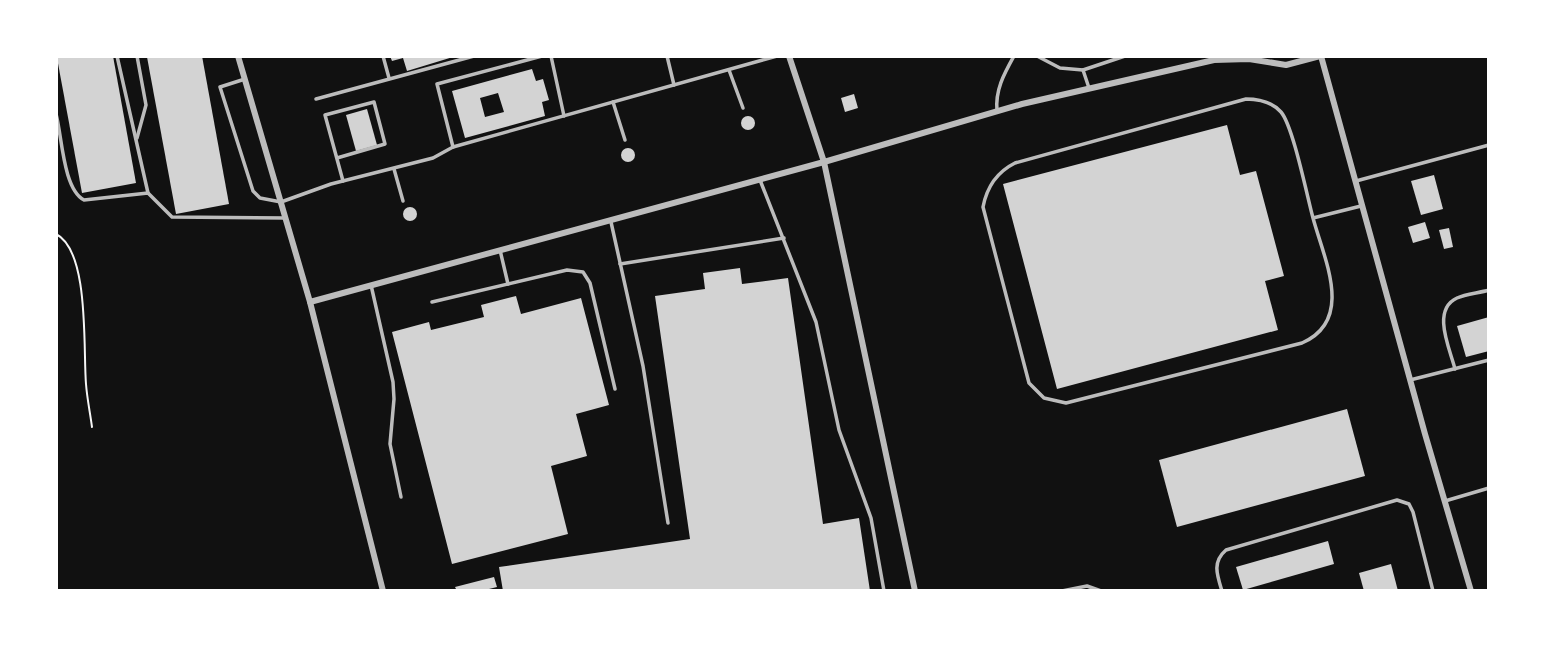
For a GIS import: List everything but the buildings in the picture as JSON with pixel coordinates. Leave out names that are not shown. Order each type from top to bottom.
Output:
[{"type":"street","points":[[238,56],[310,302],[383,591]]},
{"type":"street","points":[[789,56],[824,162],[915,591]]},
{"type":"street","points":[[310,302],[761,180],[996,111],[1089,88],[1218,58],[1286,65],[1321,56],[1471,591]]},
{"type":"lane","points":[[117,56],[148,193],[172,217],[286,218]]},
{"type":"lane","points":[[136,140],[146,105],[137,56]]},
{"type":"lane","points":[[383,56],[389,78]]},
{"type":"lane","points":[[316,99],[474,56]]},
{"type":"lane","points":[[453,147],[437,84],[542,56]]},
{"type":"lane","points":[[551,56],[564,116]]},
{"type":"lane","points":[[667,56],[674,85]]},
{"type":"lane","points":[[245,79],[220,87],[253,191],[260,198],[281,202],[343,181],[433,159],[453,147],[776,56]]},
{"type":"lane","points":[[996,111],[1000,84],[1014,56]]},
{"type":"lane","points":[[1037,56],[1060,68],[1083,70],[1125,56]]},
{"type":"lane","points":[[729,70],[743,108]]},
{"type":"lane","points":[[1083,70],[1089,88]]},
{"type":"lane","points":[[1255,99],[1271,104],[1286,119],[1313,218],[1333,294],[1331,312],[1317,335],[1288,346],[1074,402],[1058,403],[1038,395],[1029,383],[984,206],[992,182],[1001,171],[1015,163],[1235,101],[1255,99]]},
{"type":"lane","points":[[337,158],[385,145],[374,102],[325,115],[343,181]]},
{"type":"lane","points":[[613,102],[625,140]]},
{"type":"lane","points":[[56,114],[69,181],[77,196],[93,200],[148,193]]},
{"type":"lane","points":[[1356,181],[1489,145]]},
{"type":"lane","points":[[394,169],[403,201]]},
{"type":"lane","points":[[761,180],[818,332],[842,439],[869,510],[884,591]]},
{"type":"lane","points":[[1313,218],[1363,205]]},
{"type":"lane","points":[[610,220],[643,366],[668,523]]},
{"type":"lane","points":[[620,264],[784,238]]},
{"type":"lane","points":[[500,250],[508,284]]},
{"type":"lane","points":[[432,302],[567,270],[583,272],[590,283],[615,389]]},
{"type":"lane","points":[[371,285],[393,382],[390,443],[401,496]]},
{"type":"lane","points":[[1455,369],[1443,322],[1444,312],[1454,299],[1489,290]]},
{"type":"lane","points":[[1410,380],[1489,360]]},
{"type":"lane","points":[[1445,501],[1489,488]]},
{"type":"lane","points":[[1222,591],[1216,567],[1219,557],[1226,550],[1397,500],[1406,502],[1413,512],[1433,591]]},
{"type":"lane","points":[[1062,591],[1087,586],[1101,591]]},
{"type":"path","points":[[56,234],[67,244],[76,266],[84,322],[86,386],[92,426]]}]
